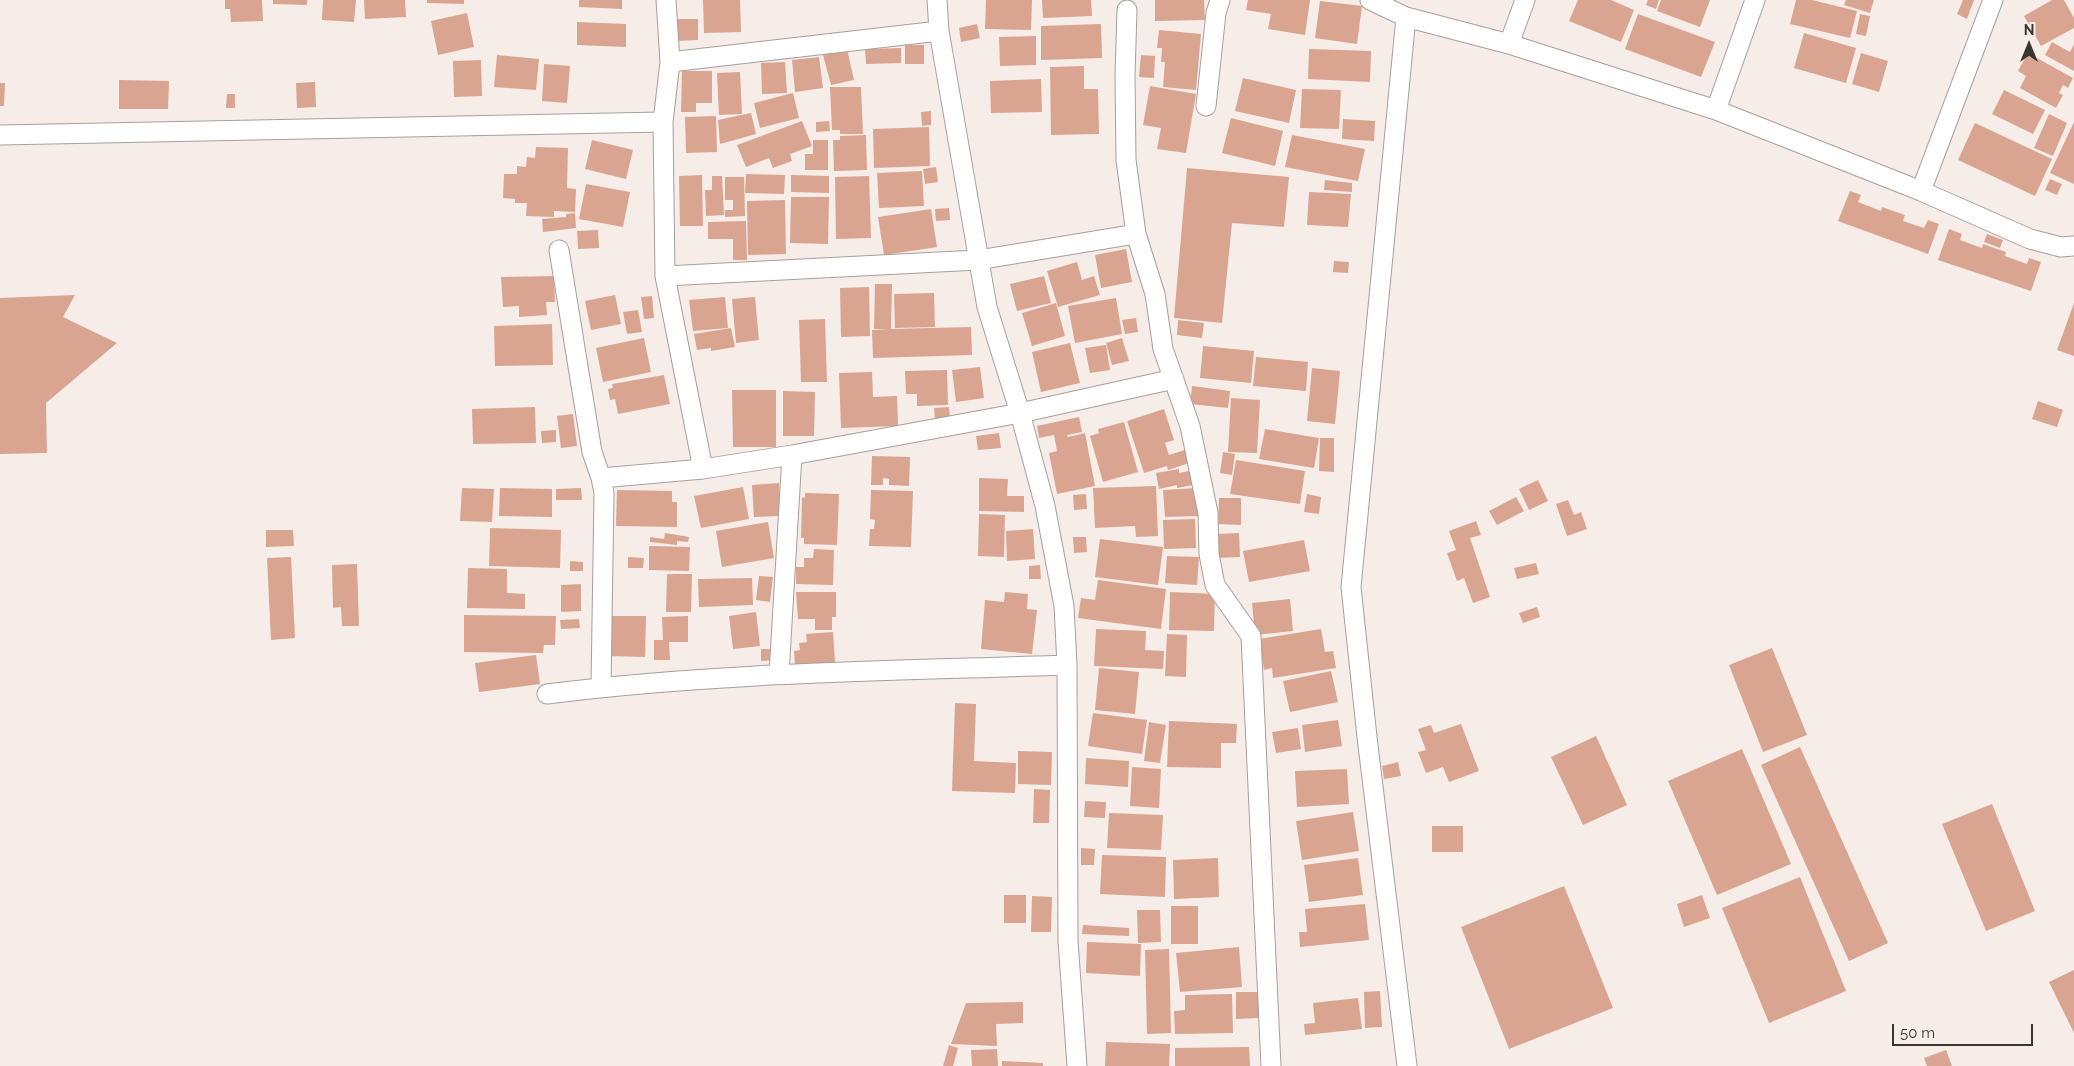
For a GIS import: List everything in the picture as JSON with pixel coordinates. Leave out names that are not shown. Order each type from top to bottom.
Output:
[{"type":"street","points":[[666,0],[670,62],[664,122],[665,276],[703,470]]},
{"type":"street","points":[[937,0],[939,31],[978,260],[988,306],[1045,506],[1064,606],[1067,665],[1068,941],[1077,1066]]},
{"type":"street","points":[[1206,106],[1216,13],[1220,0]]},
{"type":"street","points":[[1370,0],[1406,17],[1509,44],[1716,110],[1921,191],[2030,240],[2061,247],[2074,246]]},
{"type":"street","points":[[1509,44],[1525,0]]},
{"type":"street","points":[[1716,110],[1756,0]]},
{"type":"street","points":[[1921,191],[1994,0]]},
{"type":"street","points":[[1127,10],[1125,76],[1126,160],[1136,234],[1155,294],[1163,349],[1190,426],[1208,513],[1209,554],[1215,585],[1251,636],[1270,1066]]},
{"type":"street","points":[[1406,17],[1351,587],[1368,747],[1408,1066]]},
{"type":"street","points":[[670,62],[939,31]]},
{"type":"street","points":[[0,135],[664,122]]},
{"type":"street","points":[[665,276],[978,260],[1136,234]]},
{"type":"street","points":[[559,250],[592,452],[602,478],[604,493],[600,687]]},
{"type":"street","points":[[602,478],[703,470],[792,455],[1020,413],[1174,379]]},
{"type":"street","points":[[779,674],[792,455]]},
{"type":"street","points":[[547,694],[600,687],[779,674],[1067,665]]},
{"type":"building","points":[[225,0],[262,0],[263,21],[231,22],[230,9],[225,9]]},
{"type":"building","points":[[273,0],[307,0],[307,5],[273,4]]},
{"type":"building","points":[[323,0],[356,0],[354,22],[322,20]]},
{"type":"building","points":[[364,0],[405,0],[406,17],[365,19]]},
{"type":"building","points":[[427,0],[464,0],[464,4],[427,3]]},
{"type":"building","points":[[579,0],[622,0],[622,9],[579,7]]},
{"type":"building","points":[[703,0],[740,0],[741,32],[704,33]]},
{"type":"building","points":[[986,0],[1032,0],[1031,30],[985,29]]},
{"type":"building","points":[[1042,0],[1091,0],[1092,16],[1043,18]]},
{"type":"building","points":[[1155,0],[1204,0],[1205,20],[1155,21]]},
{"type":"building","points":[[1248,0],[1310,0],[1305,35],[1268,29],[1271,14],[1246,10]]},
{"type":"building","points":[[1578,0],[1611,0],[1634,10],[1621,42],[1569,21]]},
{"type":"building","points":[[1648,0],[1659,0],[1656,9],[1646,5]]},
{"type":"building","points":[[1661,0],[1710,0],[1700,27],[1657,11]]},
{"type":"building","points":[[1796,0],[1812,0],[1857,11],[1850,38],[1790,24]]},
{"type":"building","points":[[1846,0],[1874,0],[1870,13],[1844,5]]},
{"type":"building","points":[[1963,0],[1974,0],[1967,19],[1957,14]]},
{"type":"building","points":[[2052,0],[2064,0],[2074,18],[2074,28],[2041,46],[2024,16]]},
{"type":"building","points":[[1320,1],[1362,6],[1357,44],[1315,38]]},
{"type":"building","points":[[467,13],[474,47],[438,55],[431,21]]},
{"type":"building","points":[[1638,14],[1715,42],[1701,77],[1625,49]]},
{"type":"building","points":[[1860,14],[1870,16],[1866,36],[1856,34]]},
{"type":"building","points":[[675,19],[698,19],[698,40],[676,41]]},
{"type":"building","points":[[577,22],[626,24],[626,47],[577,45]]},
{"type":"building","points":[[977,24],[980,38],[961,42],[959,28]]},
{"type":"building","points":[[1101,24],[1102,58],[1041,60],[1041,26]]},
{"type":"building","points":[[1159,30],[1201,34],[1196,90],[1163,87],[1165,62],[1161,62],[1162,48],[1157,48]]},
{"type":"building","points":[[1804,33],[1856,48],[1846,83],[1794,68]]},
{"type":"building","points":[[1036,36],[1036,65],[1000,66],[999,37]]},
{"type":"building","points":[[2052,42],[2070,52],[2074,44],[2074,71],[2045,55]]},
{"type":"building","points":[[905,45],[924,45],[924,64],[905,64]]},
{"type":"building","points":[[901,48],[901,63],[866,64],[865,49]]},
{"type":"building","points":[[847,49],[854,80],[831,85],[823,55]]},
{"type":"building","points":[[1309,49],[1371,51],[1370,82],[1308,79]]},
{"type":"building","points":[[1861,53],[1888,61],[1879,92],[1852,84]]},
{"type":"building","points":[[2028,53],[2073,78],[2068,88],[2063,85],[2059,93],[2063,95],[2056,108],[2020,88],[2026,76],[2018,71]]},
{"type":"building","points":[[497,55],[539,59],[536,90],[494,87]]},
{"type":"building","points":[[1141,55],[1155,56],[1154,78],[1139,77]]},
{"type":"building","points":[[819,57],[823,88],[795,92],[792,60]]},
{"type":"building","points":[[481,60],[482,96],[454,97],[453,61]]},
{"type":"building","points":[[785,62],[787,93],[762,94],[761,63]]},
{"type":"building","points":[[544,64],[570,66],[567,103],[542,101]]},
{"type":"building","points":[[1084,66],[1084,89],[1098,89],[1099,134],[1051,135],[1050,67]]},
{"type":"building","points":[[682,71],[712,71],[712,103],[696,103],[696,112],[681,112]]},
{"type":"building","points":[[740,72],[742,114],[719,115],[717,73]]},
{"type":"building","points":[[1243,78],[1296,90],[1289,123],[1235,111]]},
{"type":"building","points":[[1041,79],[1042,112],[991,113],[990,81]]},
{"type":"building","points":[[119,80],[169,81],[168,109],[119,109]]},
{"type":"building","points":[[315,82],[316,107],[297,108],[296,83]]},
{"type":"building","points":[[0,83],[5,83],[4,106],[0,106]]},
{"type":"building","points":[[1150,86],[1196,94],[1186,153],[1157,149],[1161,128],[1143,125]]},
{"type":"building","points":[[830,87],[861,87],[863,134],[840,134],[840,130],[832,130]]},
{"type":"building","points":[[1302,89],[1341,90],[1339,129],[1300,128]]},
{"type":"building","points":[[2004,90],[2045,110],[2033,134],[1992,114]]},
{"type":"building","points":[[793,93],[799,118],[760,128],[754,103]]},
{"type":"building","points":[[227,94],[235,94],[235,108],[226,108]]},
{"type":"building","points":[[931,111],[931,125],[922,126],[921,112]]},
{"type":"building","points":[[751,113],[756,134],[720,144],[718,120]]},
{"type":"building","points":[[2049,114],[2067,123],[2053,156],[2034,148]]},
{"type":"building","points":[[716,116],[717,152],[686,153],[685,117]]},
{"type":"building","points":[[1231,118],[1283,131],[1275,166],[1222,153]]},
{"type":"building","points":[[1343,119],[1375,121],[1374,141],[1342,139]]},
{"type":"building","points":[[802,121],[812,146],[790,154],[792,161],[773,168],[769,158],[746,167],[737,145]]},
{"type":"building","points":[[829,121],[830,131],[816,132],[816,122]]},
{"type":"building","points":[[2074,122],[2074,184],[2050,173]]},
{"type":"building","points":[[1975,123],[2052,159],[2035,196],[1958,160]]},
{"type":"building","points":[[929,127],[930,166],[874,168],[873,129]]},
{"type":"building","points":[[866,135],[867,170],[834,171],[833,140],[840,140],[840,136]]},
{"type":"building","points":[[1292,135],[1365,149],[1358,181],[1285,167]]},
{"type":"building","points":[[592,140],[633,150],[626,179],[585,169]]},
{"type":"building","points":[[813,140],[828,140],[828,170],[805,170],[805,154],[813,154]]},
{"type":"building","points":[[536,147],[568,148],[567,188],[576,189],[575,212],[554,211],[554,217],[526,216],[527,203],[515,203],[515,199],[503,198],[504,174],[517,174],[517,166],[526,167],[527,157],[535,158]]},
{"type":"building","points":[[936,167],[938,182],[925,184],[923,169]]},
{"type":"building","points":[[1187,168],[1289,177],[1284,227],[1232,223],[1222,323],[1174,318]]},
{"type":"building","points":[[922,171],[924,206],[879,208],[877,173]]},
{"type":"building","points":[[746,174],[785,175],[784,194],[745,193]]},
{"type":"building","points":[[702,175],[703,226],[680,226],[679,176]]},
{"type":"building","points":[[791,175],[829,176],[829,193],[791,192]]},
{"type":"building","points":[[712,176],[722,176],[724,215],[706,216],[705,190],[712,190]]},
{"type":"building","points":[[869,176],[871,238],[836,239],[835,177]]},
{"type":"building","points":[[725,177],[744,177],[745,216],[725,217],[725,210],[733,210],[733,200],[725,200]]},
{"type":"building","points":[[2050,179],[2062,184],[2057,195],[2045,190]]},
{"type":"building","points":[[1325,180],[1352,183],[1352,192],[1324,190]]},
{"type":"building","points":[[586,184],[630,192],[623,227],[579,219]]},
{"type":"building","points":[[1850,191],[1861,195],[1858,202],[1881,211],[1882,207],[1905,215],[1903,221],[1924,228],[1928,220],[1939,224],[1928,254],[1838,221]]},
{"type":"building","points":[[1309,192],[1351,194],[1348,227],[1307,225]]},
{"type":"building","points":[[791,197],[829,197],[828,244],[790,243]]},
{"type":"building","points":[[785,200],[786,254],[748,255],[747,201]]},
{"type":"building","points":[[949,208],[950,220],[936,221],[935,209]]},
{"type":"building","points":[[931,209],[937,247],[884,255],[878,217]]},
{"type":"building","points":[[575,213],[576,228],[543,232],[542,219],[566,217],[566,214]]},
{"type":"building","points":[[746,221],[747,260],[733,260],[733,239],[708,239],[708,222]]},
{"type":"building","points":[[1949,229],[1962,234],[1960,240],[1982,248],[1983,244],[2006,252],[2005,256],[2027,264],[2029,258],[2041,262],[2031,291],[1938,260]]},
{"type":"building","points":[[598,230],[599,248],[578,249],[577,231]]},
{"type":"building","points":[[1987,234],[2003,240],[2000,248],[1984,242]]},
{"type":"building","points":[[1126,249],[1132,282],[1101,288],[1095,255]]},
{"type":"building","points":[[1334,261],[1349,262],[1348,273],[1333,272]]},
{"type":"building","points":[[1077,262],[1082,280],[1094,276],[1100,295],[1058,307],[1047,271]]},
{"type":"building","points":[[554,276],[555,302],[546,302],[547,315],[519,317],[519,306],[503,307],[501,277]]},
{"type":"building","points":[[1044,276],[1051,303],[1017,311],[1010,284]]},
{"type":"building","points":[[875,284],[892,284],[891,329],[971,327],[972,355],[873,358],[872,330],[889,330],[874,329]]},
{"type":"building","points":[[869,287],[870,336],[841,337],[840,288]]},
{"type":"building","points":[[934,293],[935,327],[895,328],[894,294]]},
{"type":"building","points":[[75,295],[63,317],[117,343],[46,403],[47,453],[0,454],[0,298]]},
{"type":"building","points":[[615,295],[621,324],[591,330],[585,301]]},
{"type":"building","points":[[652,296],[654,318],[644,319],[641,297]]},
{"type":"building","points":[[725,297],[728,328],[693,331],[689,300]]},
{"type":"building","points":[[755,297],[759,340],[736,343],[732,299]]},
{"type":"building","points":[[1116,298],[1122,334],[1075,343],[1068,306]]},
{"type":"building","points":[[1056,303],[1065,336],[1032,346],[1022,313]]},
{"type":"building","points":[[2074,303],[2074,356],[2057,350]]},
{"type":"building","points":[[638,310],[642,332],[627,334],[623,312]]},
{"type":"building","points":[[1136,318],[1138,332],[1125,334],[1122,320]]},
{"type":"building","points":[[825,319],[827,382],[801,382],[799,320]]},
{"type":"building","points":[[1178,320],[1204,323],[1202,338],[1177,335]]},
{"type":"building","points":[[552,324],[553,365],[495,366],[494,326]]},
{"type":"building","points":[[731,328],[735,347],[711,351],[711,348],[697,350],[694,334]]},
{"type":"building","points":[[644,338],[651,372],[603,382],[596,348]]},
{"type":"building","points":[[1122,338],[1129,361],[1112,365],[1106,343]]},
{"type":"building","points":[[1070,343],[1080,383],[1041,392],[1032,352]]},
{"type":"building","points":[[1106,345],[1110,370],[1090,373],[1085,348]]},
{"type":"building","points":[[1203,346],[1254,351],[1251,383],[1200,378]]},
{"type":"building","points":[[1256,357],[1308,362],[1306,391],[1253,386]]},
{"type":"building","points":[[980,367],[984,398],[956,402],[952,370]]},
{"type":"building","points":[[1312,368],[1340,371],[1335,424],[1307,421]]},
{"type":"building","points":[[947,370],[948,405],[917,406],[917,394],[906,394],[905,371]]},
{"type":"building","points":[[872,372],[873,397],[897,396],[898,426],[841,428],[839,373]]},
{"type":"building","points":[[664,375],[670,404],[618,414],[615,399],[610,400],[608,389],[613,388],[612,384]]},
{"type":"building","points":[[1192,386],[1230,391],[1228,408],[1190,404]]},
{"type":"building","points":[[732,390],[776,390],[776,447],[733,447]]},
{"type":"building","points":[[783,391],[815,392],[814,436],[783,436]]},
{"type":"building","points":[[1231,398],[1260,400],[1257,453],[1228,452]]},
{"type":"building","points":[[2038,401],[2063,410],[2057,427],[2032,419]]},
{"type":"building","points":[[535,407],[536,443],[473,444],[472,409]]},
{"type":"building","points":[[949,407],[950,418],[935,419],[934,408]]},
{"type":"building","points":[[1164,409],[1174,440],[1165,443],[1169,455],[1185,450],[1189,463],[1168,470],[1167,466],[1144,473],[1127,421]]},
{"type":"building","points":[[573,414],[577,446],[561,448],[557,416]]},
{"type":"building","points":[[1079,417],[1082,432],[1067,435],[1068,437],[1085,433],[1095,486],[1057,494],[1049,453],[1057,451],[1054,435],[1039,438],[1037,426]]},
{"type":"building","points":[[1124,422],[1138,472],[1103,482],[1090,436],[1099,433],[1098,429]]},
{"type":"building","points":[[1265,429],[1319,438],[1314,468],[1259,459]]},
{"type":"building","points":[[556,430],[556,442],[542,443],[541,431]]},
{"type":"building","points":[[999,433],[1001,448],[978,450],[976,436]]},
{"type":"building","points":[[1320,438],[1334,438],[1334,472],[1319,471]]},
{"type":"building","points":[[1223,452],[1235,454],[1232,475],[1220,473]]},
{"type":"building","points":[[872,456],[910,457],[909,486],[889,485],[889,479],[883,478],[883,485],[871,485]]},
{"type":"building","points":[[1236,460],[1305,471],[1300,504],[1230,494]]},
{"type":"building","points":[[1179,469],[1179,473],[1194,470],[1193,485],[1177,488],[1177,485],[1159,489],[1156,473]]},
{"type":"building","points":[[979,478],[1008,479],[1007,496],[1024,496],[1024,512],[979,511]]},
{"type":"building","points":[[1538,480],[1548,501],[1529,510],[1519,489]]},
{"type":"building","points":[[779,483],[780,516],[754,517],[752,485]]},
{"type":"building","points":[[1156,486],[1158,536],[1136,537],[1135,526],[1095,528],[1093,488]]},
{"type":"building","points":[[743,487],[749,519],[701,528],[694,496]]},
{"type":"building","points":[[462,488],[494,489],[492,522],[460,521]]},
{"type":"building","points":[[500,488],[552,489],[552,517],[499,516]]},
{"type":"building","points":[[581,488],[582,500],[556,500],[556,489]]},
{"type":"building","points":[[1197,488],[1198,516],[1165,517],[1163,490]]},
{"type":"building","points":[[617,490],[672,491],[672,502],[677,502],[677,527],[616,526]]},
{"type":"building","points":[[871,490],[913,491],[911,547],[869,546],[870,529],[874,529],[875,520],[870,519]]},
{"type":"building","points":[[805,493],[839,494],[837,545],[804,544],[804,538],[801,538],[802,497],[805,498]]},
{"type":"building","points":[[1086,494],[1087,509],[1074,510],[1073,495]]},
{"type":"building","points":[[1307,494],[1321,497],[1319,514],[1304,512]]},
{"type":"building","points":[[1516,497],[1524,511],[1497,525],[1489,511]]},
{"type":"building","points":[[1219,498],[1241,498],[1241,525],[1218,524]]},
{"type":"building","points":[[1568,500],[1574,515],[1581,512],[1587,529],[1567,536],[1556,504]]},
{"type":"building","points":[[979,514],[1005,515],[1004,557],[978,556]]},
{"type":"building","points":[[1195,519],[1196,548],[1164,549],[1163,520]]},
{"type":"building","points":[[1476,521],[1481,535],[1470,538],[1490,597],[1473,603],[1464,578],[1457,581],[1447,553],[1456,550],[1449,531]]},
{"type":"building","points":[[768,522],[774,558],[722,567],[716,531]]},
{"type":"building","points":[[490,528],[561,530],[560,568],[489,566]]},
{"type":"building","points":[[1033,529],[1035,559],[1007,561],[1006,531]]},
{"type":"building","points":[[266,530],[293,530],[294,546],[266,547]]},
{"type":"building","points":[[665,533],[689,537],[688,542],[677,541],[677,545],[650,542],[650,537],[664,539]]},
{"type":"building","points":[[1239,533],[1240,557],[1218,558],[1217,534]]},
{"type":"building","points":[[1073,537],[1086,537],[1087,552],[1074,553]]},
{"type":"building","points":[[1100,539],[1163,547],[1158,585],[1095,577]]},
{"type":"building","points":[[1304,540],[1310,571],[1249,582],[1243,551]]},
{"type":"building","points":[[649,546],[690,547],[689,571],[649,570]]},
{"type":"building","points":[[814,549],[834,550],[833,585],[796,584],[796,567],[804,567],[804,558],[813,558]]},
{"type":"building","points":[[1167,556],[1199,557],[1197,585],[1165,583]]},
{"type":"building","points":[[291,557],[295,638],[271,640],[267,558]]},
{"type":"building","points":[[628,557],[644,558],[643,568],[628,568]]},
{"type":"building","points":[[570,561],[583,562],[583,571],[570,571]]},
{"type":"building","points":[[1536,563],[1539,574],[1517,579],[1514,568]]},
{"type":"building","points":[[357,564],[359,626],[342,626],[341,607],[333,608],[332,565]]},
{"type":"building","points":[[1040,565],[1041,579],[1029,579],[1029,566]]},
{"type":"building","points":[[468,568],[507,569],[507,593],[525,594],[525,609],[467,608]]},
{"type":"building","points":[[667,574],[692,574],[691,612],[666,612]]},
{"type":"building","points":[[759,576],[773,577],[770,602],[756,600]]},
{"type":"building","points":[[752,578],[753,605],[699,607],[698,579]]},
{"type":"building","points":[[1098,580],[1166,589],[1161,629],[1078,618],[1081,598],[1095,600]]},
{"type":"building","points":[[581,584],[581,611],[561,612],[561,585]]},
{"type":"building","points":[[796,592],[836,592],[836,617],[832,617],[832,630],[815,630],[815,619],[798,619]]},
{"type":"building","points":[[1005,592],[1028,594],[1027,609],[1037,610],[1032,654],[981,649],[985,600],[1004,602]]},
{"type":"building","points":[[1170,592],[1215,594],[1214,631],[1169,630]]},
{"type":"building","points":[[1290,599],[1293,631],[1255,635],[1252,603]]},
{"type":"building","points":[[1537,607],[1540,617],[1523,623],[1519,613]]},
{"type":"building","points":[[756,612],[760,646],[733,649],[729,616]]},
{"type":"building","points":[[464,615],[556,616],[555,645],[544,645],[543,653],[464,652]]},
{"type":"building","points":[[608,616],[646,616],[645,657],[607,656]]},
{"type":"building","points":[[688,616],[688,642],[669,642],[670,660],[654,660],[654,640],[663,640],[662,617]]},
{"type":"building","points":[[579,619],[580,628],[561,629],[560,620]]},
{"type":"building","points":[[1096,629],[1146,631],[1145,650],[1164,651],[1163,669],[1094,666]]},
{"type":"building","points":[[1321,629],[1325,652],[1333,651],[1336,668],[1273,678],[1272,668],[1264,670],[1259,639]]},
{"type":"building","points":[[833,632],[835,662],[795,665],[794,651],[800,650],[799,643],[807,642],[806,634]]},
{"type":"building","points":[[1167,634],[1187,635],[1186,677],[1165,676]]},
{"type":"building","points":[[1772,648],[1807,735],[1763,752],[1729,665]]},
{"type":"building","points":[[761,649],[776,649],[777,660],[761,661]]},
{"type":"building","points":[[536,655],[540,684],[479,692],[475,663]]},
{"type":"building","points":[[1099,668],[1139,672],[1135,714],[1095,710]]},
{"type":"building","points":[[1331,671],[1338,702],[1290,712],[1283,681]]},
{"type":"building","points":[[955,703],[976,704],[974,761],[1016,763],[1015,793],[952,791]]},
{"type":"building","points":[[1093,713],[1147,720],[1142,754],[1088,746]]},
{"type":"building","points":[[1338,720],[1342,746],[1305,752],[1302,725]]},
{"type":"building","points":[[1169,721],[1237,724],[1236,743],[1221,743],[1221,768],[1167,767]]},
{"type":"building","points":[[1149,722],[1166,725],[1160,763],[1144,761]]},
{"type":"building","points":[[1461,724],[1479,771],[1449,782],[1443,767],[1426,773],[1418,752],[1426,750],[1418,729],[1431,725],[1434,733]]},
{"type":"building","points":[[1298,728],[1301,749],[1276,753],[1272,732]]},
{"type":"building","points":[[1596,736],[1627,805],[1583,825],[1551,757]]},
{"type":"building","points":[[1800,747],[1888,943],[1849,961],[1761,765]]},
{"type":"building","points":[[1742,749],[1791,864],[1717,895],[1668,781]]},
{"type":"building","points":[[1018,751],[1052,752],[1051,785],[1018,784]]},
{"type":"building","points":[[1086,758],[1129,761],[1128,787],[1085,784]]},
{"type":"building","points":[[1398,762],[1401,776],[1384,779],[1382,766]]},
{"type":"building","points":[[1132,767],[1161,769],[1159,808],[1130,806]]},
{"type":"building","points":[[1347,769],[1349,804],[1297,807],[1295,771]]},
{"type":"building","points":[[1034,789],[1050,790],[1049,823],[1033,823]]},
{"type":"building","points":[[1085,801],[1106,802],[1105,818],[1084,817]]},
{"type":"building","points":[[1992,804],[2035,911],[1986,931],[1942,824]]},
{"type":"building","points":[[1353,812],[1359,851],[1302,860],[1296,821]]},
{"type":"building","points":[[1109,813],[1163,815],[1161,850],[1107,848]]},
{"type":"building","points":[[1432,826],[1463,826],[1463,852],[1432,852]]},
{"type":"building","points":[[1081,848],[1095,849],[1094,865],[1081,865]]},
{"type":"building","points":[[1102,855],[1166,857],[1165,897],[1100,894]]},
{"type":"building","points":[[1218,858],[1219,897],[1174,899],[1173,860]]},
{"type":"building","points":[[1358,858],[1363,895],[1309,902],[1304,865]]},
{"type":"building","points":[[1800,877],[1846,991],[1769,1023],[1722,908]]},
{"type":"building","points":[[1564,886],[1613,1008],[1509,1049],[1461,927]]},
{"type":"building","points":[[1004,895],[1026,895],[1026,923],[1004,923]]},
{"type":"building","points":[[1702,895],[1710,918],[1684,927],[1677,904]]},
{"type":"building","points":[[1032,896],[1052,897],[1051,932],[1031,932]]},
{"type":"building","points":[[1365,904],[1369,940],[1300,947],[1299,932],[1307,932],[1305,909]]},
{"type":"building","points":[[1171,906],[1198,906],[1198,944],[1171,944]]},
{"type":"building","points":[[1137,910],[1160,910],[1161,942],[1138,943]]},
{"type":"building","points":[[1083,925],[1129,928],[1129,936],[1082,934]]},
{"type":"building","points":[[1087,942],[1141,944],[1140,976],[1086,973]]},
{"type":"building","points":[[1239,947],[1242,987],[1180,992],[1176,953]]},
{"type":"building","points":[[1169,949],[1171,1033],[1147,1034],[1145,950]]},
{"type":"building","points":[[2074,970],[2074,1033],[2049,982]]},
{"type":"building","points":[[1380,991],[1382,1027],[1365,1028],[1364,992]]},
{"type":"building","points":[[1236,992],[1258,992],[1259,1018],[1236,1019]]},
{"type":"building","points":[[1232,994],[1233,1033],[1175,1034],[1174,1011],[1185,1010],[1185,995]]},
{"type":"building","points":[[1358,998],[1362,1029],[1305,1035],[1304,1024],[1315,1023],[1313,1003]]},
{"type":"building","points":[[1023,1002],[1023,1023],[996,1024],[997,1046],[951,1044],[966,1003]]},
{"type":"building","points":[[1106,1042],[1170,1044],[1169,1066],[1105,1066]]},
{"type":"building","points":[[949,1045],[958,1048],[953,1066],[943,1066]]},
{"type":"building","points":[[1249,1047],[1250,1066],[1175,1066],[1175,1048]]},
{"type":"building","points":[[997,1049],[998,1066],[972,1066],[971,1050]]},
{"type":"building","points":[[1946,1050],[1952,1066],[1927,1066],[1924,1058]]},
{"type":"building","points":[[1002,1061],[1043,1063],[1043,1066],[1002,1066]]}]
